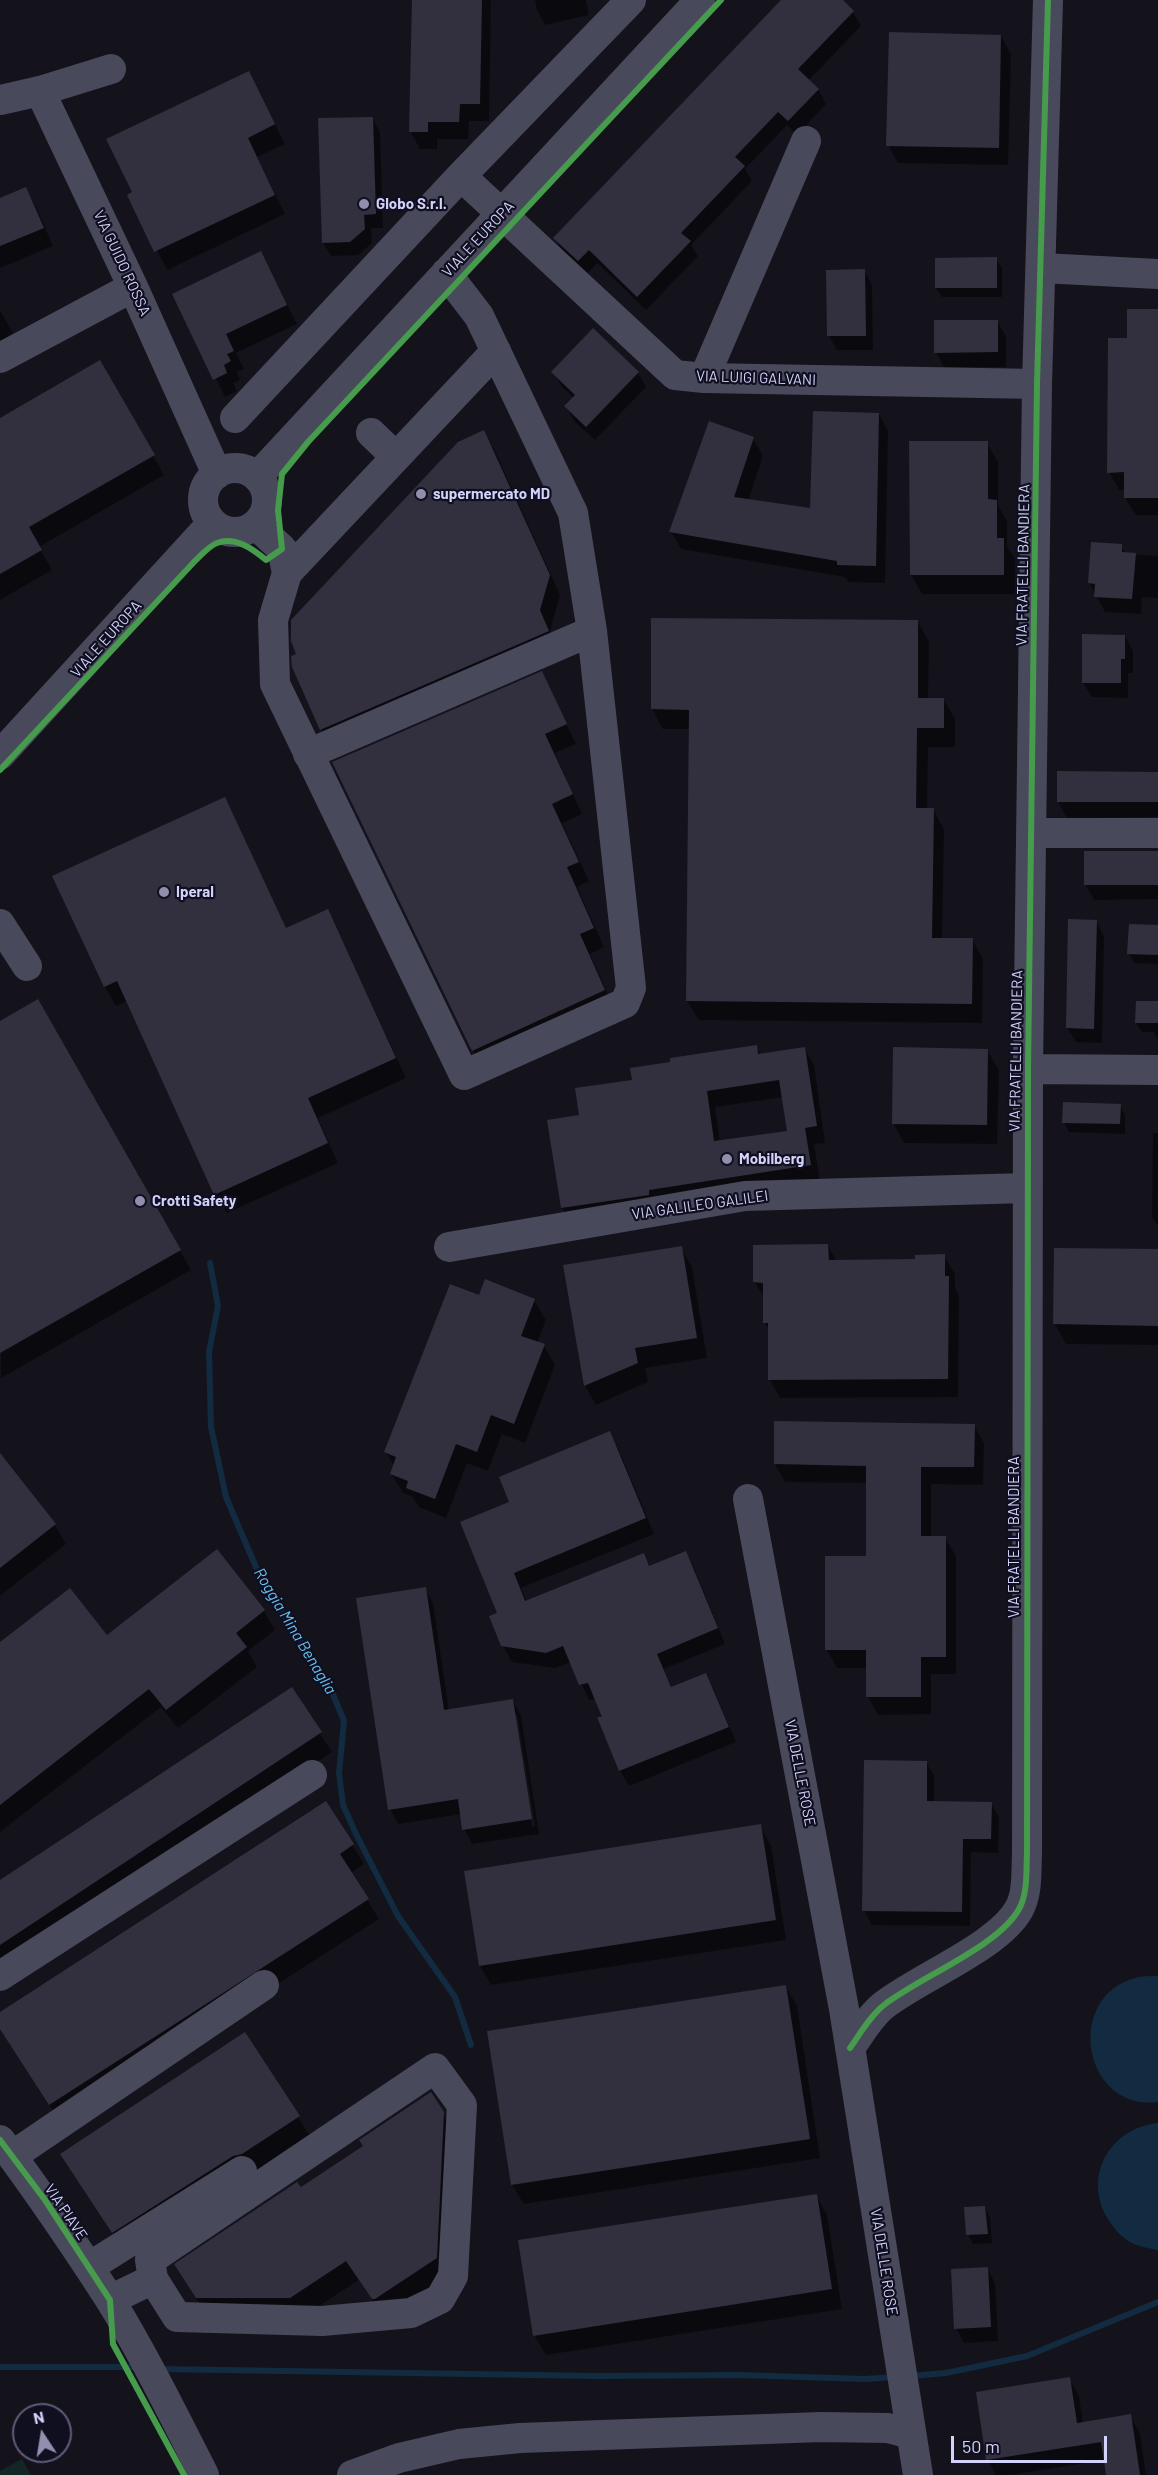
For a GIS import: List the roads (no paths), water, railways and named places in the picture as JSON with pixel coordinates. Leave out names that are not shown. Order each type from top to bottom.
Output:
[{"type":"street","points":[[235,418],[461,176],[631,0]]},
{"type":"street","name":"VIALE EUROPA","points":[[257,477],[699,0]]},
{"type":"street","name":"VIA FRATELLI BANDIERA","points":[[850,2048],[882,2006],[908,1988],[984,1944],[1019,1910],[1024,1896],[1027,1854],[1026,1188],[1037,384],[1048,0]]},
{"type":"street","points":[[0,100],[40,91],[111,69]]},
{"type":"street","name":"VIA GUIDO ROSSA","points":[[40,91],[218,474]]},
{"type":"street","points":[[704,378],[806,141]]},
{"type":"street","name":"VIA LUIGI GALVANI","points":[[461,176],[675,375],[704,378],[1037,384]]},
{"type":"street","points":[[1042,268],[1158,274]]},
{"type":"street","points":[[446,273],[463,292],[479,316],[496,351],[573,513],[592,631],[631,988],[625,1003],[464,1075],[275,684],[273,620],[287,573],[496,351]]},
{"type":"street","points":[[0,358],[133,287]]},
{"type":"street","points":[[371,433],[396,457]]},
{"type":"street","points":[[238,468],[257,477],[264,486],[267,506],[256,525],[238,532],[229,531],[212,523],[204,509],[204,493],[218,474],[238,468]]},
{"type":"street","name":"VIALE EUROPA","points":[[0,755],[212,523]]},
{"type":"street","points":[[256,525],[282,549],[287,573]]},
{"type":"street","points":[[308,754],[592,631]]},
{"type":"street","points":[[1031,833],[1158,833]]},
{"type":"street","points":[[0,924],[27,966]]},
{"type":"street","points":[[1028,1069],[1158,1070]]},
{"type":"street","name":"VIA GALILEO GALILEI","points":[[448,1247],[745,1196],[1026,1188]]},
{"type":"street","name":"VIA DELLE ROSE","points":[[748,1499],[850,2048],[918,2475]]},
{"type":"street","points":[[0,1976],[312,1776]]},
{"type":"street","points":[[6,2148],[264,1985]]},
{"type":"street","points":[[435,2068],[462,2104],[453,2276],[440,2299],[411,2313],[321,2321],[177,2317],[162,2297],[153,2279],[150,2260],[435,2068]]},
{"type":"street","name":"VIA PIAVE","points":[[6,2148],[45,2200],[110,2300],[204,2475]]},
{"type":"street","points":[[89,2267],[242,2171]]},
{"type":"street","points":[[110,2300],[153,2279]]},
{"type":"street","points":[[352,2475],[399,2458],[459,2444],[520,2438],[821,2427],[888,2428],[909,2421]]},
{"type":"water","points":[[1158,1976],[1158,2102],[1133,2100],[1113,2090],[1099,2072],[1092,2051],[1091,2029],[1098,2007],[1112,1989],[1135,1978]]},
{"type":"water","points":[[1158,2123],[1157,2250],[1134,2244],[1116,2230],[1101,2203],[1098,2187],[1105,2157],[1114,2144],[1126,2134]]},
{"type":"waterway","name":"Roggia Mina Benaglia","points":[[210,1263],[218,1306],[209,1352],[211,1427],[226,1497],[261,1579],[330,1687],[344,1721],[339,1773],[343,1805],[398,1916],[455,1997],[471,2045]]},
{"type":"waterway","points":[[910,2376],[946,2373],[1027,2356],[1158,2302]]},
{"type":"waterway","points":[[0,2367],[138,2367]]},
{"type":"waterway","points":[[160,2369],[596,2376],[740,2375],[865,2379],[894,2377]]},
{"type":"place","name":"Globo S.r.l.","points":[[364,204]]},
{"type":"place","name":"supermercato MD","points":[[421,494]]},
{"type":"place","name":"Iperal","points":[[164,892]]},
{"type":"place","name":"Mobilberg","points":[[727,1159]]},
{"type":"place","name":"Crotti Safety","points":[[140,1201]]}]
